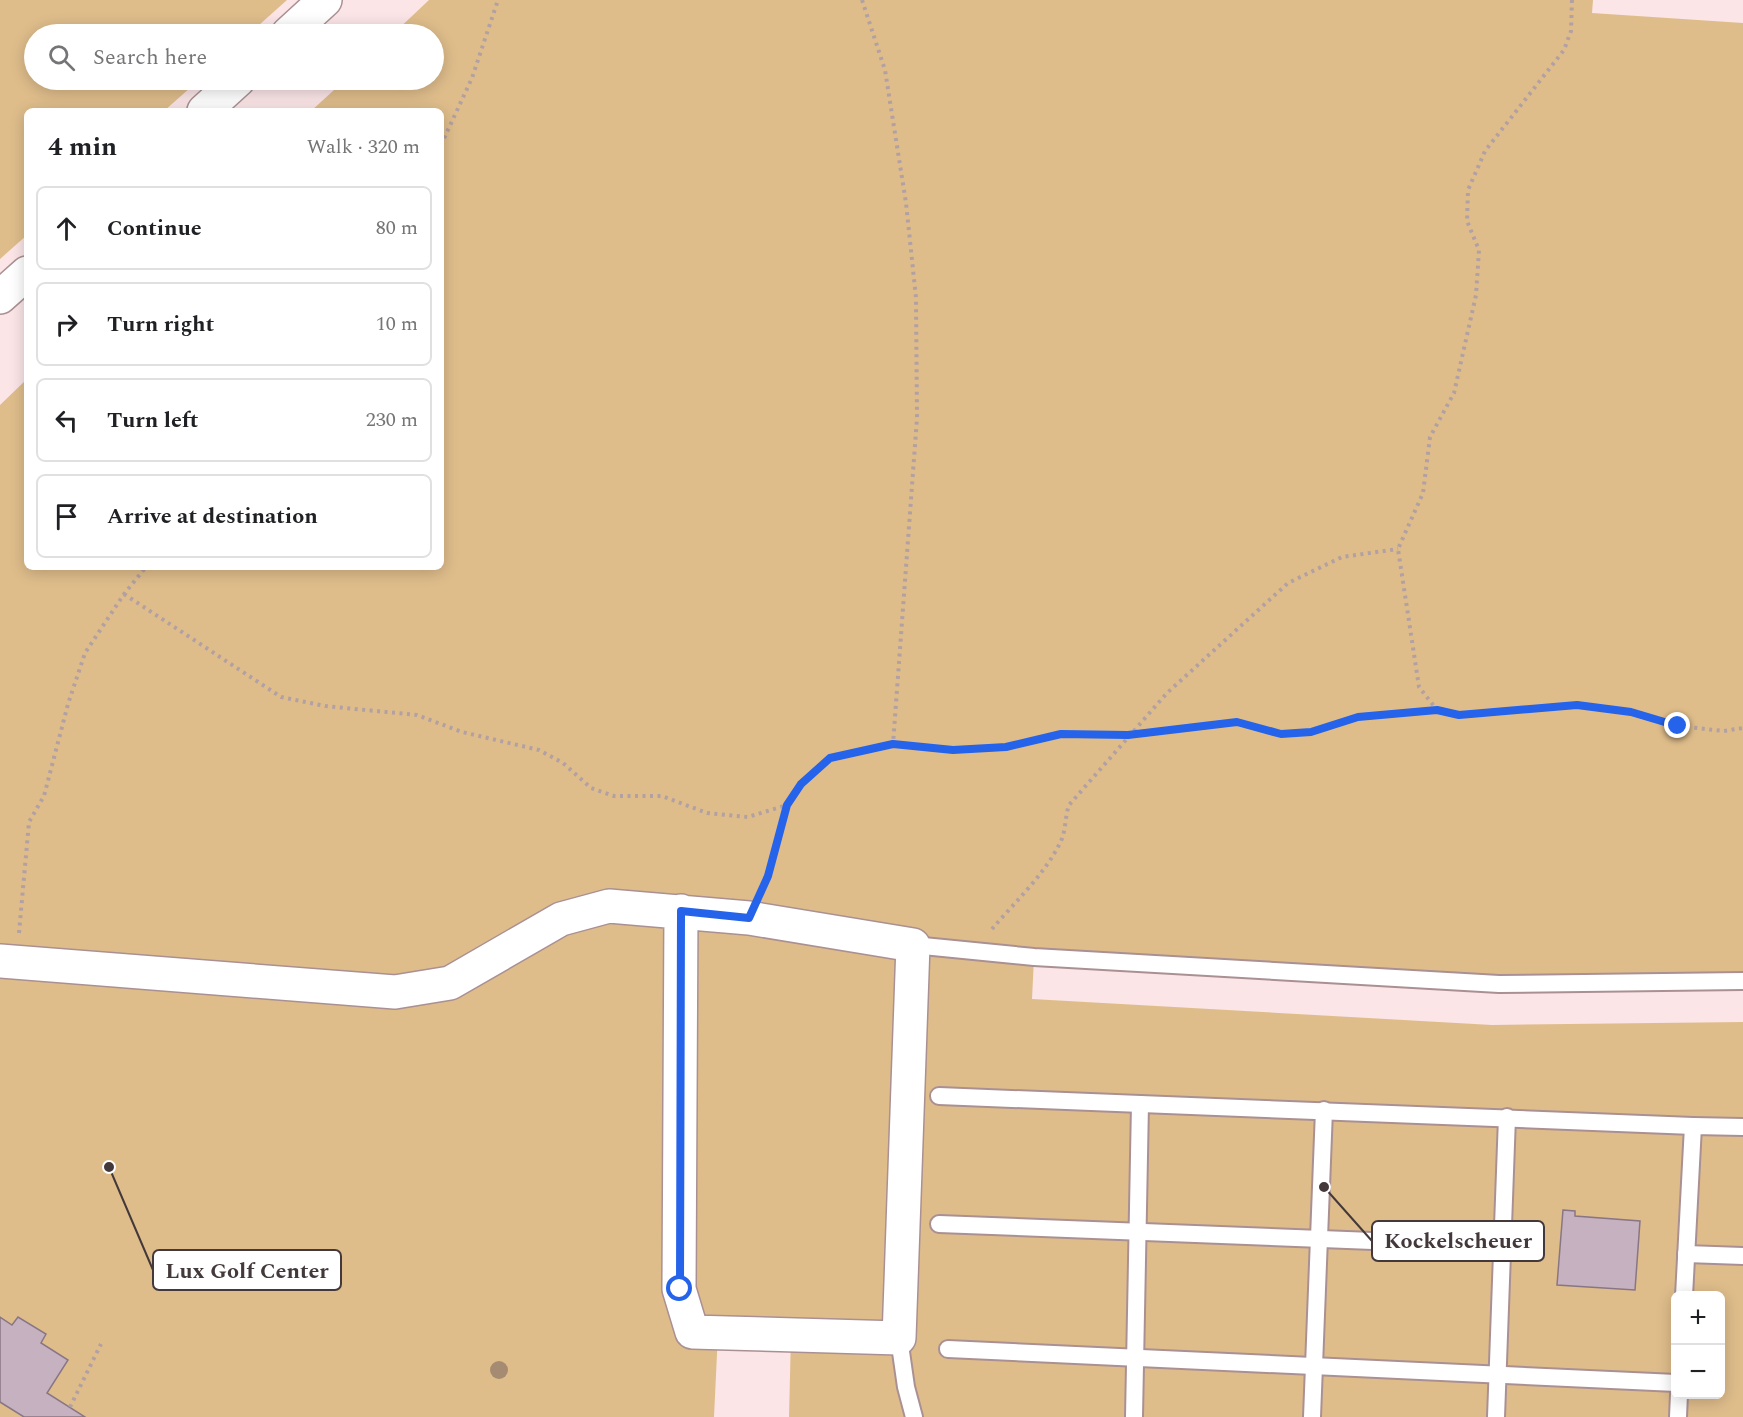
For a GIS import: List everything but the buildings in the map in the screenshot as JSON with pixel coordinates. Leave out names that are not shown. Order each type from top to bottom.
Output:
[{"type":"street","points":[[299,24],[325,0]]},
{"type":"street","points":[[207,108],[227,90]]},
{"type":"street","points":[[0,297],[24,276]]},
{"type":"street","points":[[8,961],[395,992],[450,983],[561,919],[609,906],[681,911],[749,918],[913,945],[899,1338],[692,1332],[680,1289],[681,911]]},
{"type":"lane","points":[[913,945],[973,951],[1499,984],[1743,981]]},
{"type":"lane","points":[[939,1096],[1743,1127]]},
{"type":"lane","points":[[1134,1417],[1140,1104]]},
{"type":"lane","points":[[1312,1417],[1324,1110]]},
{"type":"lane","points":[[1496,1417],[1507,1117]]},
{"type":"lane","points":[[1684,1291],[1693,1126]]},
{"type":"lane","points":[[939,1224],[1501,1246]]},
{"type":"lane","points":[[1686,1254],[1743,1256]]},
{"type":"lane","points":[[899,1338],[906,1387],[914,1417]]},
{"type":"lane","points":[[948,1349],[1671,1383]]},
{"type":"lane","points":[[1678,1417],[1679,1399]]},
{"type":"path","points":[[444,139],[472,78],[498,0]]},
{"type":"path","points":[[862,0],[885,70],[906,203],[916,298],[917,418],[893,744]]},
{"type":"path","points":[[1437,710],[1419,687],[1398,549],[1423,493],[1430,438],[1454,393],[1476,295],[1479,250],[1467,220],[1468,190],[1485,151],[1564,50],[1572,31],[1572,0]]},
{"type":"path","points":[[973,951],[1053,856],[1062,837],[1069,805],[1167,693],[1288,583],[1342,557],[1398,549]]},
{"type":"path","points":[[8,961],[29,822],[44,796],[68,704],[85,653],[124,594],[144,570]]},
{"type":"path","points":[[124,594],[282,697],[325,706],[417,715],[462,732],[539,750],[562,763],[591,788],[614,796],[662,796],[707,813],[748,817],[787,805]]},
{"type":"path","points":[[749,918],[768,876],[787,805],[801,784],[830,758],[893,744],[953,750],[1006,747],[1061,734],[1128,735],[1237,722],[1281,734],[1311,732],[1358,717],[1437,710],[1459,715],[1577,705],[1631,712],[1678,726],[1724,731],[1743,728]]},
{"type":"path","points":[[70,1407],[100,1344]]},
{"type":"shaded area","points":[[0,0],[287,0],[260,24],[24,24],[24,90],[188,90],[167,108],[24,108],[24,238],[0,259]]},
{"type":"shaded area","points":[[429,0],[1593,0],[1592,13],[1743,23],[1743,981],[1499,984],[1034,958],[1032,999],[1492,1025],[1743,1022],[1743,1417],[789,1417],[791,1335],[718,1333],[714,1417],[0,1417],[0,405],[24,382],[24,570],[444,570],[444,108],[314,108],[334,90],[444,90],[444,24],[404,24]]},
{"type":"place","name":"Lux Golf Center","points":[[109,1167]]},
{"type":"place","name":"Kockelscheuer","points":[[1324,1187]]},
{"type":"route","points":[[680,1289],[681,911],[749,918],[768,876],[787,805],[801,784],[830,758],[893,744],[953,750],[1006,747],[1061,734],[1128,735],[1237,722],[1281,734],[1311,732],[1358,717],[1437,710],[1459,715],[1577,705],[1631,712],[1678,726]]}]
